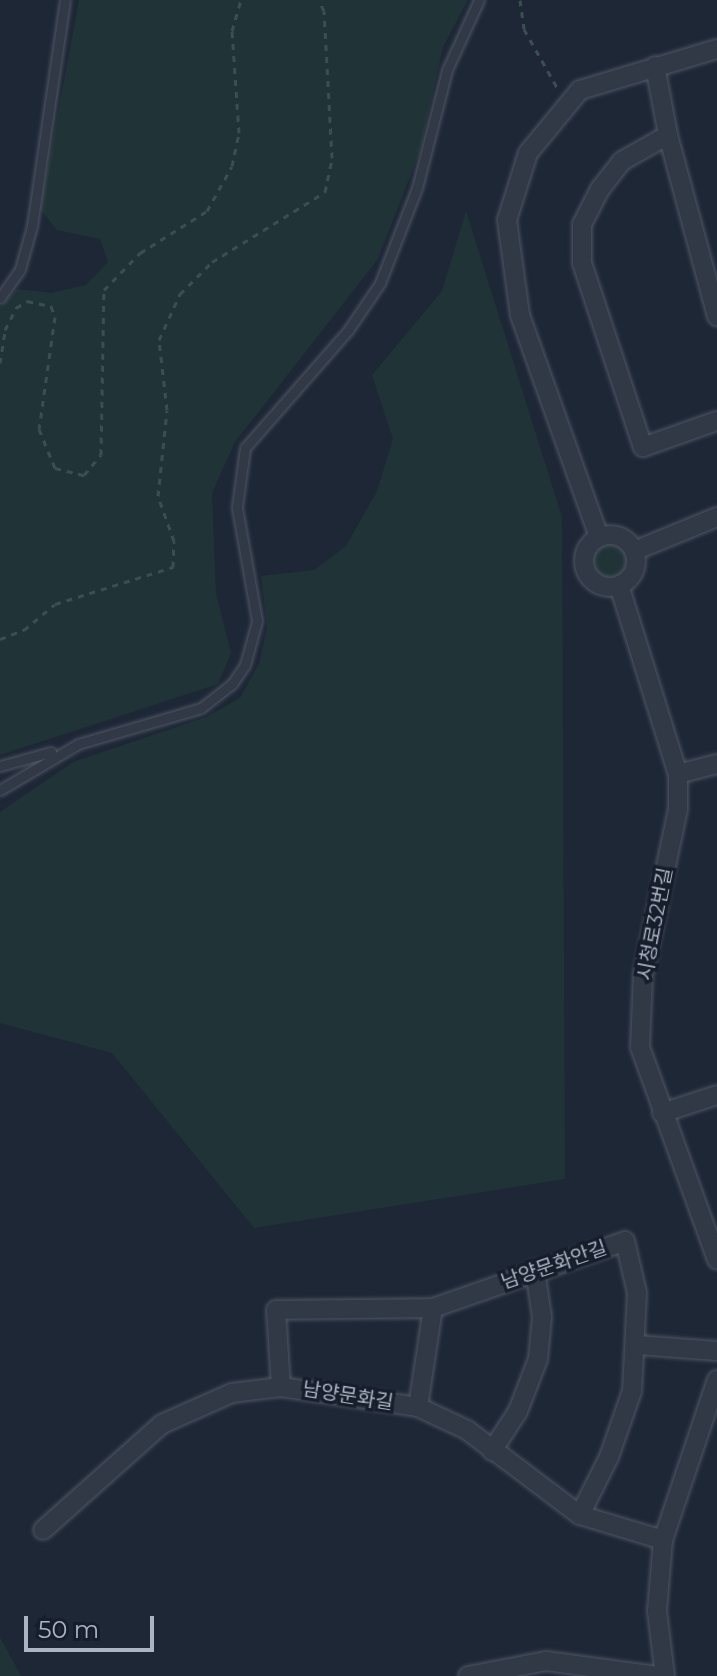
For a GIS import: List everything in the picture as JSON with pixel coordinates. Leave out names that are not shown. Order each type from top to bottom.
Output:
[{"type":"street","points":[[599,537],[520,315],[507,220],[528,153],[580,90],[717,49]]},
{"type":"street","points":[[655,66],[668,135],[717,316]]},
{"type":"street","points":[[668,135],[622,161],[600,189],[582,224],[582,263],[643,447],[717,421]]},
{"type":"street","points":[[634,551],[717,517]]},
{"type":"street","points":[[599,537],[623,539],[634,551],[635,567],[619,585],[594,581],[585,567],[587,549],[599,537]]},
{"type":"street","name":"시청로32번길","points":[[619,585],[678,774],[678,809],[643,975],[640,1047],[717,1260]]},
{"type":"street","points":[[678,774],[717,764]]},
{"type":"street","points":[[662,1113],[717,1095]]},
{"type":"street","name":"남양문화안길","points":[[281,1387],[276,1310],[433,1308],[625,1241],[637,1293],[638,1345],[632,1391],[609,1457],[580,1515]]},
{"type":"street","points":[[492,1451],[518,1411],[538,1359],[542,1317],[535,1270]]},
{"type":"street","points":[[418,1407],[433,1308]]},
{"type":"street","points":[[638,1345],[717,1351]]},
{"type":"street","points":[[665,1676],[657,1611],[663,1540],[717,1380]]},
{"type":"street","name":"남양문화길","points":[[43,1530],[162,1424],[232,1393],[281,1387],[418,1407],[467,1430],[580,1515],[663,1540]]},
{"type":"street","points":[[468,1676],[546,1661],[657,1676]]},
{"type":"lane","points":[[0,298],[20,269],[32,226],[65,0]]},
{"type":"lane","points":[[0,766],[201,708],[232,684],[245,665],[257,621],[237,507],[245,448],[349,329],[380,283],[417,188],[447,70],[479,0]]},
{"type":"lane","points":[[0,790],[78,744]]},
{"type":"path","points":[[0,363],[5,330],[16,308],[27,301],[51,306],[55,317],[39,429],[55,468],[84,475],[101,455],[104,290],[140,253],[207,211],[232,166],[239,133],[232,31],[241,0]]},
{"type":"path","points":[[0,639],[24,630],[55,604],[173,567],[174,541],[158,496],[167,410],[159,340],[180,294],[212,262],[325,192],[332,158],[324,11],[319,0]]},
{"type":"path","points":[[520,0],[524,29],[558,89]]},
{"type":"green space","points":[[79,0],[468,0],[443,47],[420,151],[378,259],[235,442],[212,493],[216,593],[231,653],[218,684],[0,755],[0,307],[17,289],[51,293],[86,285],[108,262],[100,239],[57,230],[40,209]]},
{"type":"green space","points":[[466,211],[562,517],[565,1179],[254,1228],[112,1053],[0,1023],[0,812],[73,762],[206,717],[240,698],[259,663],[267,628],[261,576],[314,570],[346,546],[377,491],[393,439],[372,375],[442,291]]},
{"type":"green space","points":[[610,545],[622,549],[626,561],[622,573],[610,577],[598,573],[594,561],[598,549]]},
{"type":"green space","points":[[0,1637],[21,1676],[0,1676]]}]
